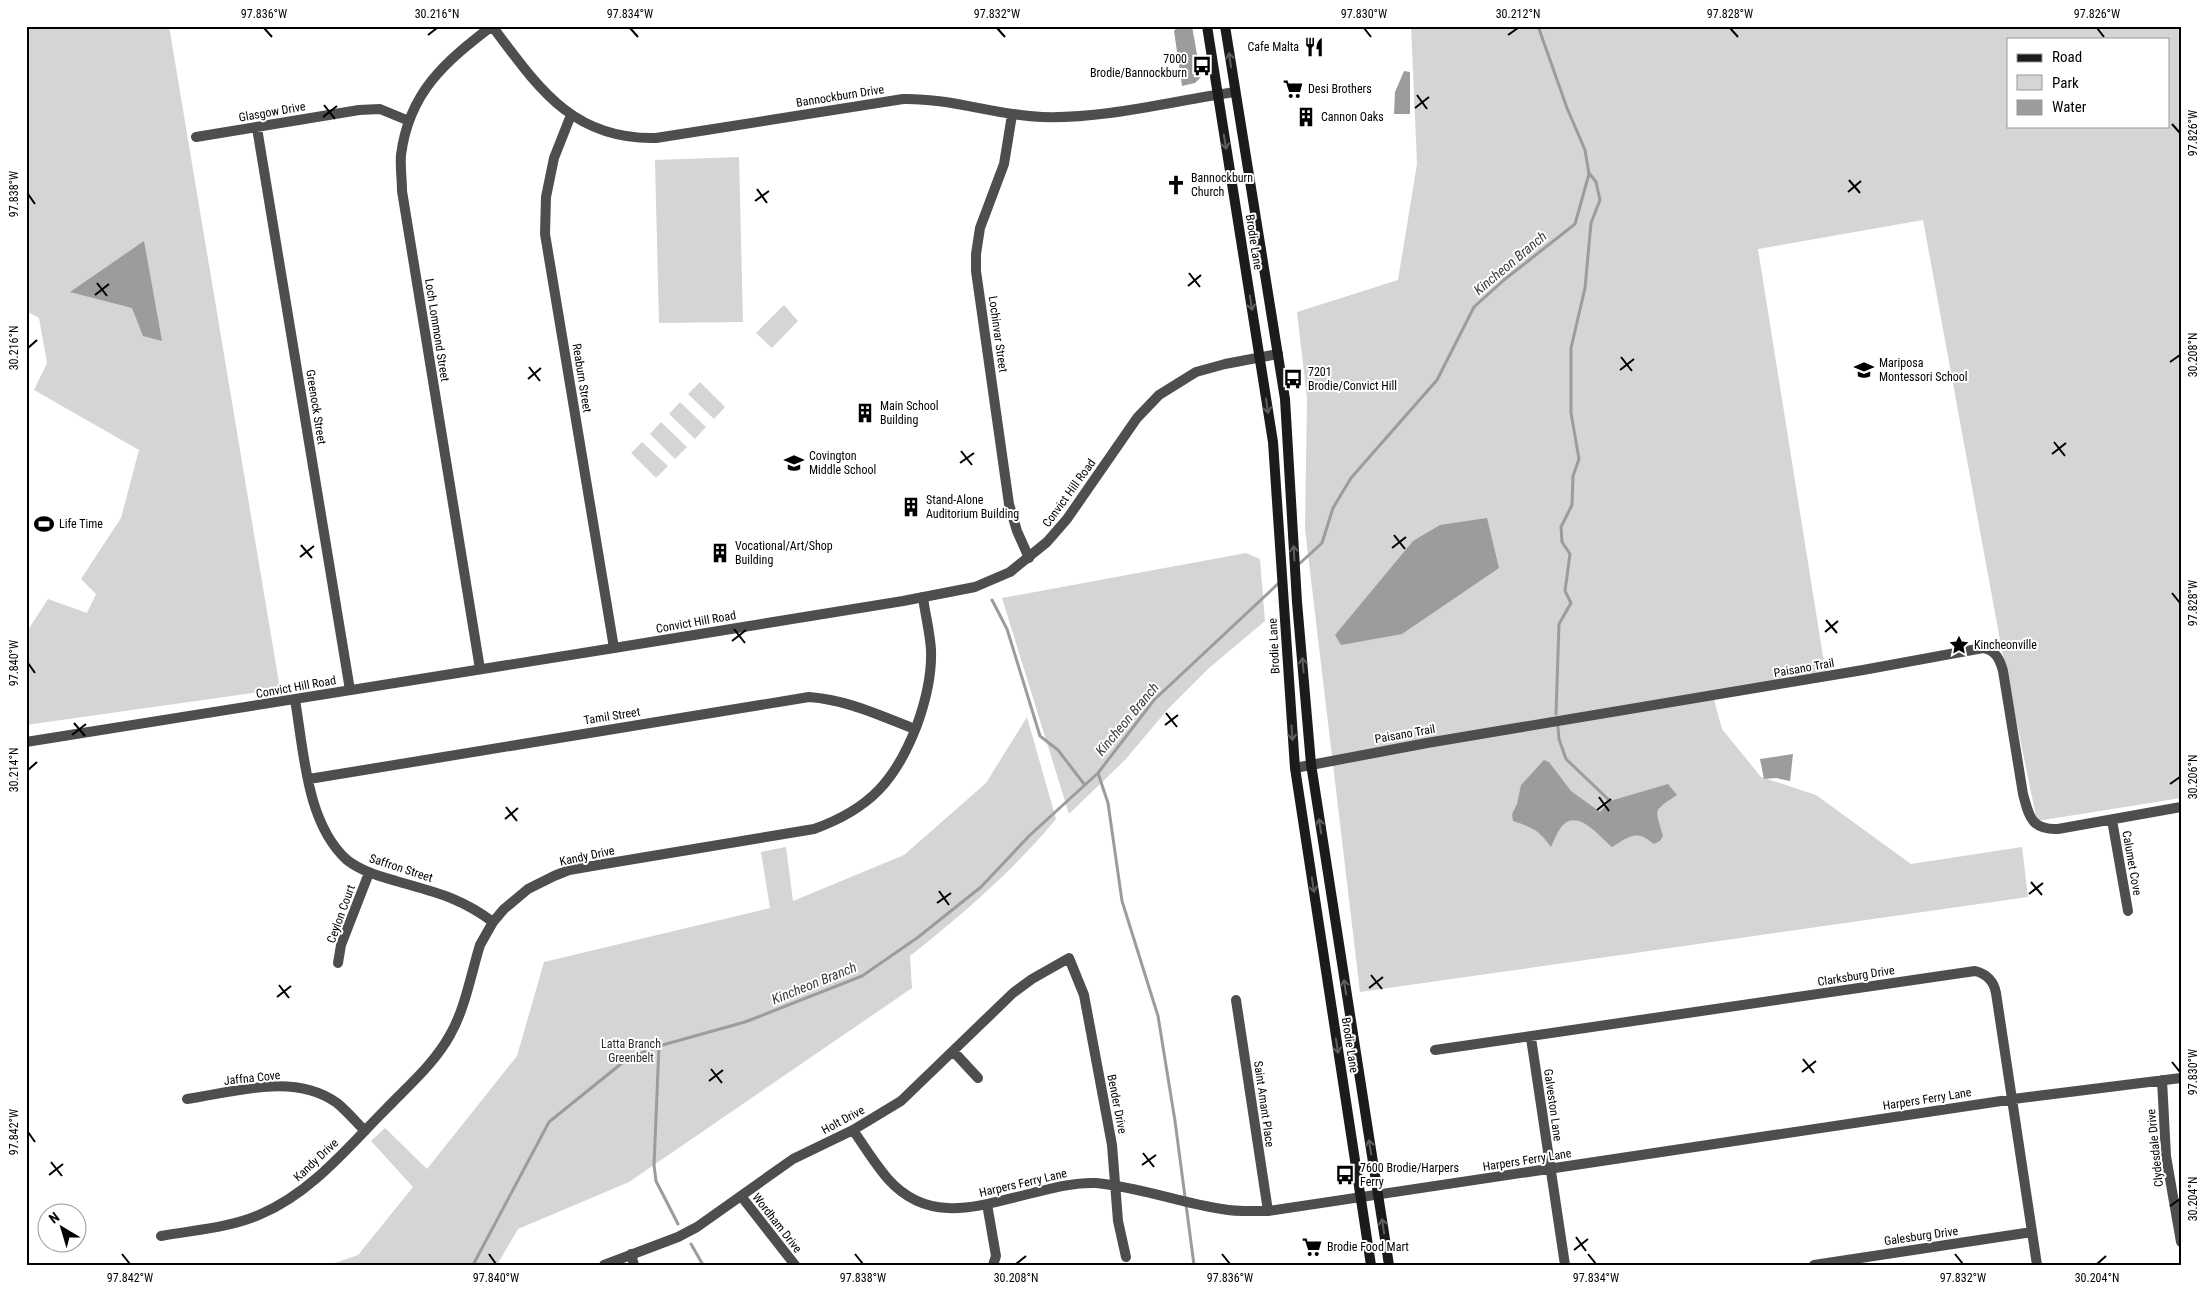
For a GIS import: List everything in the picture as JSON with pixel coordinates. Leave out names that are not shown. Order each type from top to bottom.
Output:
[{"type":"main road","name":"Brodie Lane","points":[[1207,26],[1273,442],[1295,768],[1371,1265]]},
{"type":"main road","name":"Brodie Lane","points":[[1225,26],[1285,399],[1297,602],[1311,764],[1389,1265]]},
{"type":"street","name":"Bannockburn Drive","points":[[492,26],[542,89],[571,115],[598,129],[621,136],[638,138],[656,138],[903,99],[934,99],[1012,115],[1081,116],[1235,92]]},
{"type":"street","name":"Loch Lommond Street","points":[[480,669],[402,190],[401,156],[409,121],[417,103],[434,76],[460,51],[492,26]]},
{"type":"street","name":"Glasgow Drive","points":[[196,137],[370,109],[380,109],[409,121]]},
{"type":"street","name":"Reaburn Street","points":[[571,115],[554,158],[546,197],[545,234],[614,648]]},
{"type":"street","name":"Lochinvar Street","points":[[1012,115],[1004,164],[980,228],[976,254],[976,271],[1009,504],[1017,532],[1029,558]]},
{"type":"street","name":"Greenock Street","points":[[257,128],[350,690]]},
{"type":"street","name":"Convict Hill Road","points":[[26,742],[614,648],[923,597],[980,585],[1010,572],[1029,558],[1054,534],[1137,418],[1159,395],[1196,372],[1225,364],[1278,354]]},
{"type":"street","name":"Kandy Drive","points":[[161,1236],[235,1223],[261,1215],[281,1205],[309,1186],[365,1131],[442,1049],[457,1019],[480,945],[493,922],[504,909],[528,889],[570,870],[814,829],[840,819],[860,807],[883,787],[897,767],[924,706],[930,672],[931,651],[923,597]]},
{"type":"street","name":"Paisano Trail","points":[[1295,768],[1983,648],[1994,652],[2003,671],[2023,794],[2028,813],[2039,827],[2048,829],[2112,820],[2181,807]]},
{"type":"street","name":"Tamil Street","points":[[309,779],[809,697],[831,698],[851,704],[915,729]]},
{"type":"street","name":"Saffron Street","points":[[295,700],[317,815],[328,838],[348,860],[370,873],[460,900],[493,922]]},
{"type":"street","name":"Calumet Cove","points":[[2112,820],[2128,911]]},
{"type":"street","name":"Ceylon Court","points":[[338,963],[341,945],[370,873]]},
{"type":"street","name":"Holt Drive","points":[[604,1265],[678,1237],[697,1227],[793,1159],[853,1130],[900,1101],[1014,993],[1032,979],[1068,958]]},
{"type":"street","name":"Bender Drive","points":[[1068,958],[1084,995],[1112,1145],[1118,1221],[1126,1257]]},
{"type":"street","name":"Clarksburg Drive","points":[[1435,1050],[1531,1038],[1975,970],[1987,976],[1995,987],[2037,1265]]},
{"type":"street","name":"Saint Amant Place","points":[[1236,1000],[1268,1212]]},
{"type":"street","name":"Galveston Lane","points":[[1531,1038],[1565,1265]]},
{"type":"street","points":[[954,1051],[978,1078]]},
{"type":"street","name":"Harpers Ferry Lane","points":[[853,1130],[889,1179],[913,1199],[945,1209],[964,1209],[1072,1184],[1095,1183],[1135,1188],[1201,1205],[1242,1211],[1268,1212],[2012,1099],[2181,1078]]},
{"type":"street","name":"Clydesdale Drive","points":[[2162,1080],[2166,1156],[2181,1242]]},
{"type":"street","name":"Jaffna Cove","points":[[187,1100],[272,1086],[296,1087],[317,1092],[338,1104],[365,1131]]},
{"type":"street","name":"Wordham Drive","points":[[740,1196],[795,1265]]},
{"type":"street","points":[[987,1204],[996,1256],[993,1265]]},
{"type":"street","name":"Galesburg Drive","points":[[1814,1265],[2032,1232]]},
{"type":"street","points":[[631,1254],[634,1265]]},
{"type":"green space","points":[[26,26],[169,26],[280,689],[26,725],[26,633],[48,599],[87,613],[96,594],[81,579],[121,518],[139,450],[34,390],[47,363],[39,318],[26,311]]},
{"type":"green space","points":[[1411,26],[2181,26],[2181,798],[2037,821],[2002,651],[1923,220],[1758,249],[1825,669],[1829,676],[1713,696],[1722,729],[1761,777],[1816,795],[1911,864],[2022,847],[2028,897],[1360,992],[1305,529],[1307,398],[1297,312],[1398,280],[1417,164]]},
{"type":"green space","points":[[739,157],[743,322],[659,323],[655,160]]},
{"type":"green space","points":[[784,305],[798,321],[772,348],[756,333]]},
{"type":"green space","points":[[700,382],[725,407],[714,419],[688,394]]},
{"type":"green space","points":[[680,402],[706,427],[695,439],[669,414]]},
{"type":"green space","points":[[661,422],[687,447],[675,459],[650,434]]},
{"type":"green space","points":[[642,442],[668,466],[656,478],[631,453]]},
{"type":"green space","points":[[1246,553],[1260,559],[1265,621],[1208,669],[1168,709],[1125,760],[1069,814],[1002,598]]},
{"type":"green space","name":"Latta Branch Greenbelt","points":[[1027,717],[1056,819],[1022,857],[986,892],[910,956],[912,988],[629,1182],[518,1229],[497,1265],[329,1265],[358,1255],[413,1187],[371,1141],[385,1128],[427,1169],[517,1056],[544,962],[770,908],[761,852],[786,847],[793,901],[904,855],[986,783]]},
{"type":"water","points":[[1178,26],[1192,26],[1201,77],[1195,83],[1182,86],[1174,31]]},
{"type":"water","points":[[1404,71],[1410,72],[1410,114],[1394,114],[1395,92]]},
{"type":"water","points":[[144,241],[162,341],[143,336],[132,308],[70,292]]},
{"type":"water","points":[[1487,518],[1499,568],[1402,634],[1341,645],[1335,635],[1413,541],[1440,525]]},
{"type":"water","points":[[1793,754],[1790,781],[1776,778],[1764,779],[1760,759]]},
{"type":"water","points":[[1544,760],[1549,762],[1571,791],[1600,812],[1610,801],[1668,784],[1677,795],[1659,808],[1657,815],[1663,836],[1660,841],[1654,844],[1638,835],[1628,837],[1612,847],[1589,826],[1575,820],[1568,821],[1562,826],[1551,847],[1535,830],[1513,821],[1512,814],[1517,804],[1521,785]]},
{"type":"waterway","name":"Kincheon Branch","points":[[1298,565],[1322,543],[1333,508],[1351,478],[1437,380],[1474,307],[1504,280],[1575,224],[1589,174],[1585,150],[1567,108],[1538,26]]},
{"type":"waterway","points":[[1556,714],[1559,624],[1571,603],[1565,591],[1570,554],[1562,542],[1561,527],[1572,505],[1573,476],[1579,459],[1571,413],[1571,348],[1585,288],[1591,223],[1600,200],[1596,182],[1589,173]]},
{"type":"waterway","name":"Kincheon Branch","points":[[473,1265],[549,1122],[627,1059],[659,1046],[745,1022],[862,976],[917,938],[981,887],[1029,836],[1098,773],[1154,700],[1281,581]]},
{"type":"waterway","points":[[992,600],[1007,629],[1040,736],[1058,750],[1084,784]]},
{"type":"waterway","points":[[1558,727],[1559,739],[1566,759],[1610,801]]},
{"type":"waterway","points":[[1098,773],[1108,803],[1122,901],[1158,1016],[1175,1121],[1194,1265]]},
{"type":"waterway","points":[[659,1046],[654,1165],[656,1181],[678,1224]]},
{"type":"waterway","points":[[691,1244],[703,1265]]},
{"type":"place","name":"Cafe Malta","points":[[1314,47]]},
{"type":"place","name":"7000 Brodie/Bannockburn","points":[[1202,66]]},
{"type":"place","name":"Desi Brothers","points":[[1293,89]]},
{"type":"place","name":"Cannon Oaks","points":[[1306,117]]},
{"type":"place","name":"Bannockburn Church","points":[[1176,185]]},
{"type":"place","name":"Mariposa Montessori School","points":[[1864,370]]},
{"type":"place","name":"7201 Brodie/Convict Hill","points":[[1293,379]]},
{"type":"place","name":"Main School Building","points":[[865,413]]},
{"type":"place","name":"Covington Middle School","points":[[794,463]]},
{"type":"place","name":"Stand-Alone Auditorium Building","points":[[911,507]]},
{"type":"place","name":"Life Time","points":[[44,524]]},
{"type":"place","name":"Vocational/Art/Shop Building","points":[[720,553]]},
{"type":"place","name":"Kincheonville","points":[[1959,645]]},
{"type":"place","name":"7600 Brodie/Harpers Ferry","points":[[1345,1175]]},
{"type":"place","name":"Brodie Food Mart","points":[[1312,1247]]}]
